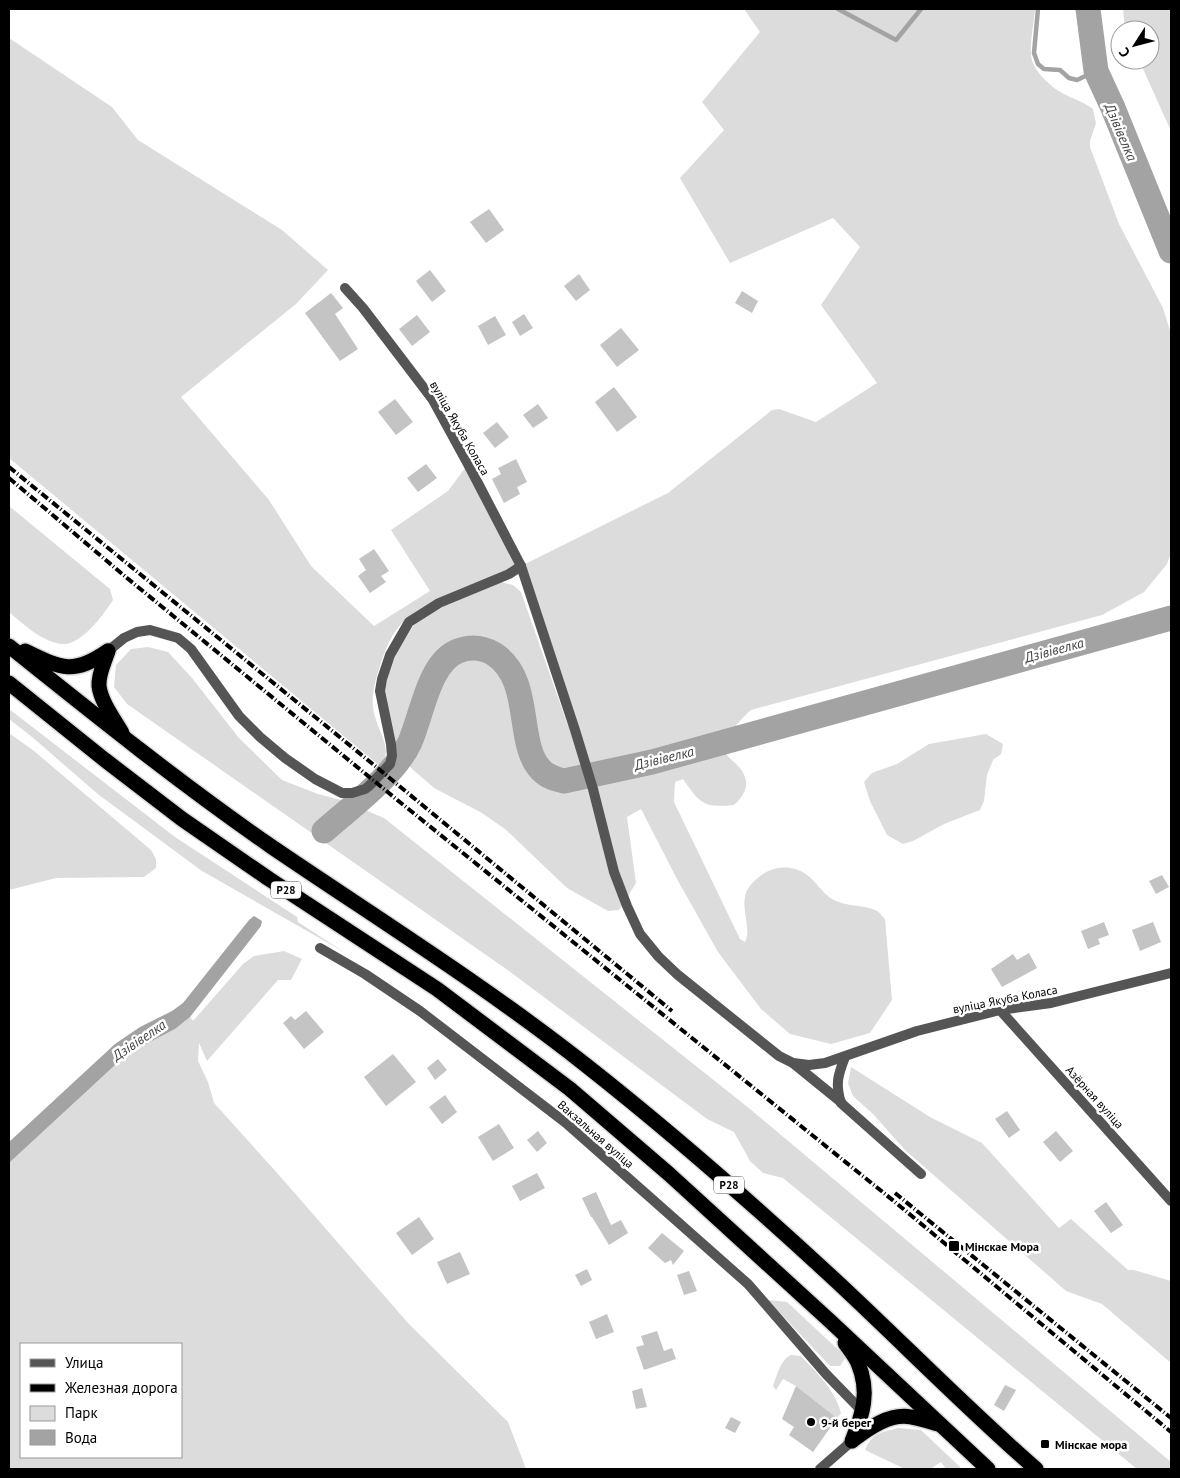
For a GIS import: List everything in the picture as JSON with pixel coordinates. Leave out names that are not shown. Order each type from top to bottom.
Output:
[{"type":"highway","points":[[9,645],[53,664],[78,667],[91,663],[108,651]]},
{"type":"highway","name":"Р28","points":[[9,645],[126,740],[272,846],[512,1010],[587,1066],[721,1178],[818,1265],[1036,1469]]},
{"type":"highway","points":[[108,651],[99,685],[104,701],[126,740]]},
{"type":"highway","name":"Р28","points":[[9,683],[182,819],[269,879],[437,989],[570,1089],[669,1174],[988,1469]]},
{"type":"highway","points":[[830,1321],[858,1363],[864,1388],[863,1412],[852,1441]]},
{"type":"highway","points":[[852,1441],[870,1427],[898,1416],[910,1416],[940,1425]]},
{"type":"street","name":"вуліца Якуба Коласа","points":[[345,288],[363,308],[433,400],[521,566],[584,758],[614,872],[640,934],[658,956],[678,975],[779,1056],[793,1063],[842,1103],[921,1174]]},
{"type":"street","points":[[108,651],[124,638],[137,632],[150,630],[178,638],[191,649],[239,716],[260,737],[285,758],[315,779],[342,793],[352,793],[365,790],[390,764],[392,756],[391,744],[380,691],[390,655],[409,622],[439,603],[509,574],[521,566]]},
{"type":"street","name":"Вакзальная вуліца","points":[[320,948],[365,974],[420,1011],[566,1123],[748,1284],[826,1374],[863,1412]]},
{"type":"street","name":"вуліца Якуба Коласа","points":[[793,1063],[825,1062],[845,1057],[917,1031],[1000,1010],[1051,1004],[1171,973]]},
{"type":"street","name":"Азёрная вуліца","points":[[1000,1010],[1171,1201]]},
{"type":"street","points":[[842,1103],[837,1090],[838,1078],[845,1057]]},
{"type":"street","points":[[820,1469],[852,1441]]},
{"type":"green space","points":[[744,9],[1035,9],[1031,43],[1032,61],[1042,77],[1052,86],[1093,109],[1096,123],[1090,147],[1119,224],[1163,308],[1171,334],[1171,553],[1167,564],[1144,592],[1102,615],[751,710],[731,732],[724,747],[726,754],[744,774],[746,779],[743,795],[734,805],[709,805],[694,794],[683,779],[675,782],[674,802],[740,939],[745,942],[747,936],[744,901],[749,887],[761,875],[776,869],[792,868],[800,871],[810,878],[825,894],[837,902],[872,909],[885,919],[892,1000],[870,1033],[831,1044],[790,1034],[761,1009],[718,952],[641,809],[627,817],[636,883],[619,910],[608,911],[567,888],[505,829],[482,813],[434,788],[411,768],[394,742],[384,704],[384,681],[397,652],[414,625],[440,606],[501,582],[513,585],[521,592],[568,726],[575,729],[521,566],[668,493],[772,410],[779,409],[816,422],[877,383],[821,305],[860,247],[833,218],[730,263],[680,178],[724,130],[702,102],[760,32]]},
{"type":"green space","points":[[1123,9],[1171,9],[1171,131],[1144,70],[1160,70],[1160,20],[1124,20]]},
{"type":"green space","points":[[9,38],[112,107],[138,140],[282,230],[328,270],[296,304],[181,397],[269,500],[311,566],[374,626],[430,591],[391,530],[448,491],[468,464],[516,567],[439,599],[411,615],[397,629],[384,653],[374,690],[374,714],[386,750],[384,761],[380,766],[9,458]]},
{"type":"green space","points":[[9,506],[110,589],[113,600],[91,628],[77,640],[62,644],[47,640],[33,632],[9,612]]},
{"type":"green space","points":[[148,647],[168,652],[192,678],[239,738],[282,780],[318,794],[341,800],[384,818],[750,1109],[1171,1462],[1171,1469],[1137,1469],[783,1178],[763,1173],[750,1161],[734,1132],[707,1119],[509,971],[127,704],[114,687],[116,665],[131,649]]},
{"type":"green space","points":[[9,709],[175,837],[297,917],[298,922],[344,952],[202,871],[99,795],[9,719]]},
{"type":"green space","points":[[9,733],[34,751],[151,850],[156,859],[156,868],[144,877],[56,878],[9,890]]},
{"type":"green space","points":[[986,734],[1003,744],[1001,754],[993,760],[987,775],[984,801],[980,810],[944,824],[913,841],[903,844],[887,835],[870,801],[864,782],[872,773],[897,764],[929,744]]},
{"type":"green space","points":[[284,951],[302,959],[291,980],[278,980],[207,1061],[199,1043],[198,1061],[208,1082],[214,1103],[408,1323],[508,1422],[526,1469],[9,1469],[9,1163],[127,1054],[175,1029],[190,1017],[193,1021],[243,964],[254,956]]},
{"type":"green space","points":[[851,1067],[930,1117],[982,1143],[1059,1228],[1071,1219],[1128,1270],[1171,1281],[1171,1363],[1102,1304],[1066,1291],[905,1150],[873,1114],[853,1096],[848,1083]]},
{"type":"green space","points":[[768,1300],[787,1302],[846,1357],[840,1366],[830,1366]]},
{"type":"green space","points":[[791,1355],[801,1356],[825,1382],[841,1413],[837,1418],[796,1386],[783,1379],[776,1390],[773,1386],[782,1364]]},
{"type":"green space","points":[[898,1428],[921,1430],[962,1469],[946,1469],[941,1462],[930,1469],[905,1469],[865,1450],[874,1436]]},
{"type":"water","points":[[254,916],[262,921],[261,926],[190,1017],[175,1029],[127,1054],[9,1163],[9,1142],[115,1044],[140,1027],[172,1011],[183,1003]]},
{"type":"building","points":[[489,209],[504,230],[486,243],[470,222]]},
{"type":"building","points":[[430,270],[446,291],[432,302],[416,281]]},
{"type":"building","points":[[579,274],[590,290],[576,301],[564,286]]},
{"type":"building","points":[[742,291],[758,301],[752,313],[735,303]]},
{"type":"building","points":[[331,293],[343,308],[335,314],[358,349],[340,361],[305,313]]},
{"type":"building","points":[[524,314],[533,328],[520,336],[512,322]]},
{"type":"building","points":[[417,315],[430,332],[412,346],[399,329]]},
{"type":"building","points":[[495,316],[506,335],[488,345],[478,326]]},
{"type":"building","points":[[621,328],[639,350],[617,367],[600,345]]},
{"type":"building","points":[[614,387],[637,417],[617,432],[595,402]]},
{"type":"building","points":[[395,399],[413,422],[396,435],[378,412]]},
{"type":"building","points":[[538,404],[548,418],[533,428],[523,415]]},
{"type":"building","points":[[497,422],[509,437],[495,448],[483,433]]},
{"type":"building","points":[[516,459],[527,482],[517,487],[520,494],[504,503],[492,479],[501,474],[498,468]]},
{"type":"building","points":[[426,464],[437,478],[418,492],[407,478]]},
{"type":"building","points":[[374,549],[389,571],[381,576],[386,582],[370,593],[358,576],[366,570],[359,559]]},
{"type":"building","points":[[1162,875],[1169,887],[1156,894],[1149,881]]},
{"type":"building","points":[[1104,922],[1109,935],[1098,939],[1100,944],[1088,949],[1081,931]]},
{"type":"building","points":[[1153,922],[1161,942],[1140,951],[1132,930]]},
{"type":"building","points":[[1029,953],[1037,968],[1002,987],[991,969],[1013,954],[1017,960]]},
{"type":"building","points":[[306,1011],[324,1032],[304,1049],[283,1023],[291,1016],[295,1020]]},
{"type":"building","points":[[393,1054],[416,1082],[386,1106],[364,1077]]},
{"type":"building","points":[[438,1059],[447,1070],[435,1080],[427,1068]]},
{"type":"building","points":[[445,1095],[457,1112],[442,1124],[429,1107]]},
{"type":"building","points":[[1007,1111],[1020,1130],[1009,1138],[995,1119]]},
{"type":"building","points":[[499,1124],[514,1148],[493,1161],[478,1137]]},
{"type":"building","points":[[538,1131],[547,1143],[537,1152],[527,1140]]},
{"type":"building","points":[[1056,1131],[1073,1151],[1060,1162],[1043,1142]]},
{"type":"building","points":[[537,1173],[545,1188],[520,1201],[512,1186]]},
{"type":"building","points":[[596,1192],[611,1225],[621,1220],[628,1233],[609,1245],[591,1217],[582,1198]]},
{"type":"building","points":[[1106,1202],[1123,1225],[1111,1233],[1094,1211]]},
{"type":"building","points":[[419,1217],[434,1239],[412,1255],[396,1233]]},
{"type":"building","points":[[662,1233],[684,1251],[673,1265],[671,1260],[665,1263],[648,1248]]},
{"type":"building","points":[[460,1252],[470,1274],[447,1284],[437,1262]]},
{"type":"building","points":[[587,1269],[592,1280],[581,1286],[575,1275]]},
{"type":"building","points":[[689,1271],[697,1291],[684,1295],[677,1275]]},
{"type":"building","points":[[607,1314],[614,1332],[596,1339],[589,1322]]},
{"type":"building","points":[[657,1331],[664,1351],[672,1348],[676,1359],[644,1370],[636,1347],[644,1345],[641,1336]]},
{"type":"building","points":[[1005,1385],[1016,1390],[1004,1411],[994,1405]]},
{"type":"building","name":"9-й берег","points":[[796,1386],[837,1418],[813,1452],[789,1435],[794,1427],[782,1419]]},
{"type":"building","points":[[642,1388],[647,1407],[636,1409],[632,1391]]},
{"type":"building","points":[[731,1417],[741,1422],[735,1433],[725,1428]]},
{"type":"waterway","points":[[838,9],[896,40],[921,9]]},
{"type":"waterway","points":[[1038,9],[1034,53],[1038,64],[1044,69],[1060,70],[1069,78],[1077,80],[1096,71]]},
{"type":"waterway","name":"Дзівівелка","points":[[1088,9],[1096,71],[1171,251]]},
{"type":"waterway","name":"Дзівівелка","points":[[324,831],[372,790],[394,766],[410,742],[428,690],[440,666],[448,657],[463,649],[476,648],[485,650],[494,654],[506,665],[515,679],[520,695],[528,744],[533,758],[546,774],[564,781],[652,762],[1171,618]]},
{"type":"railway","points":[[9,467],[672,1011]]},
{"type":"railway","points":[[9,478],[127,578],[401,803],[895,1202],[1171,1432]]},
{"type":"railway","points":[[895,1193],[1171,1418]]},
{"type":"place","name":"Мінскае Мора","points":[[954,1246]]},
{"type":"place","name":"9-й берег","points":[[811,1422]]},
{"type":"place","name":"Мінскае мора","points":[[1045,1444]]}]
